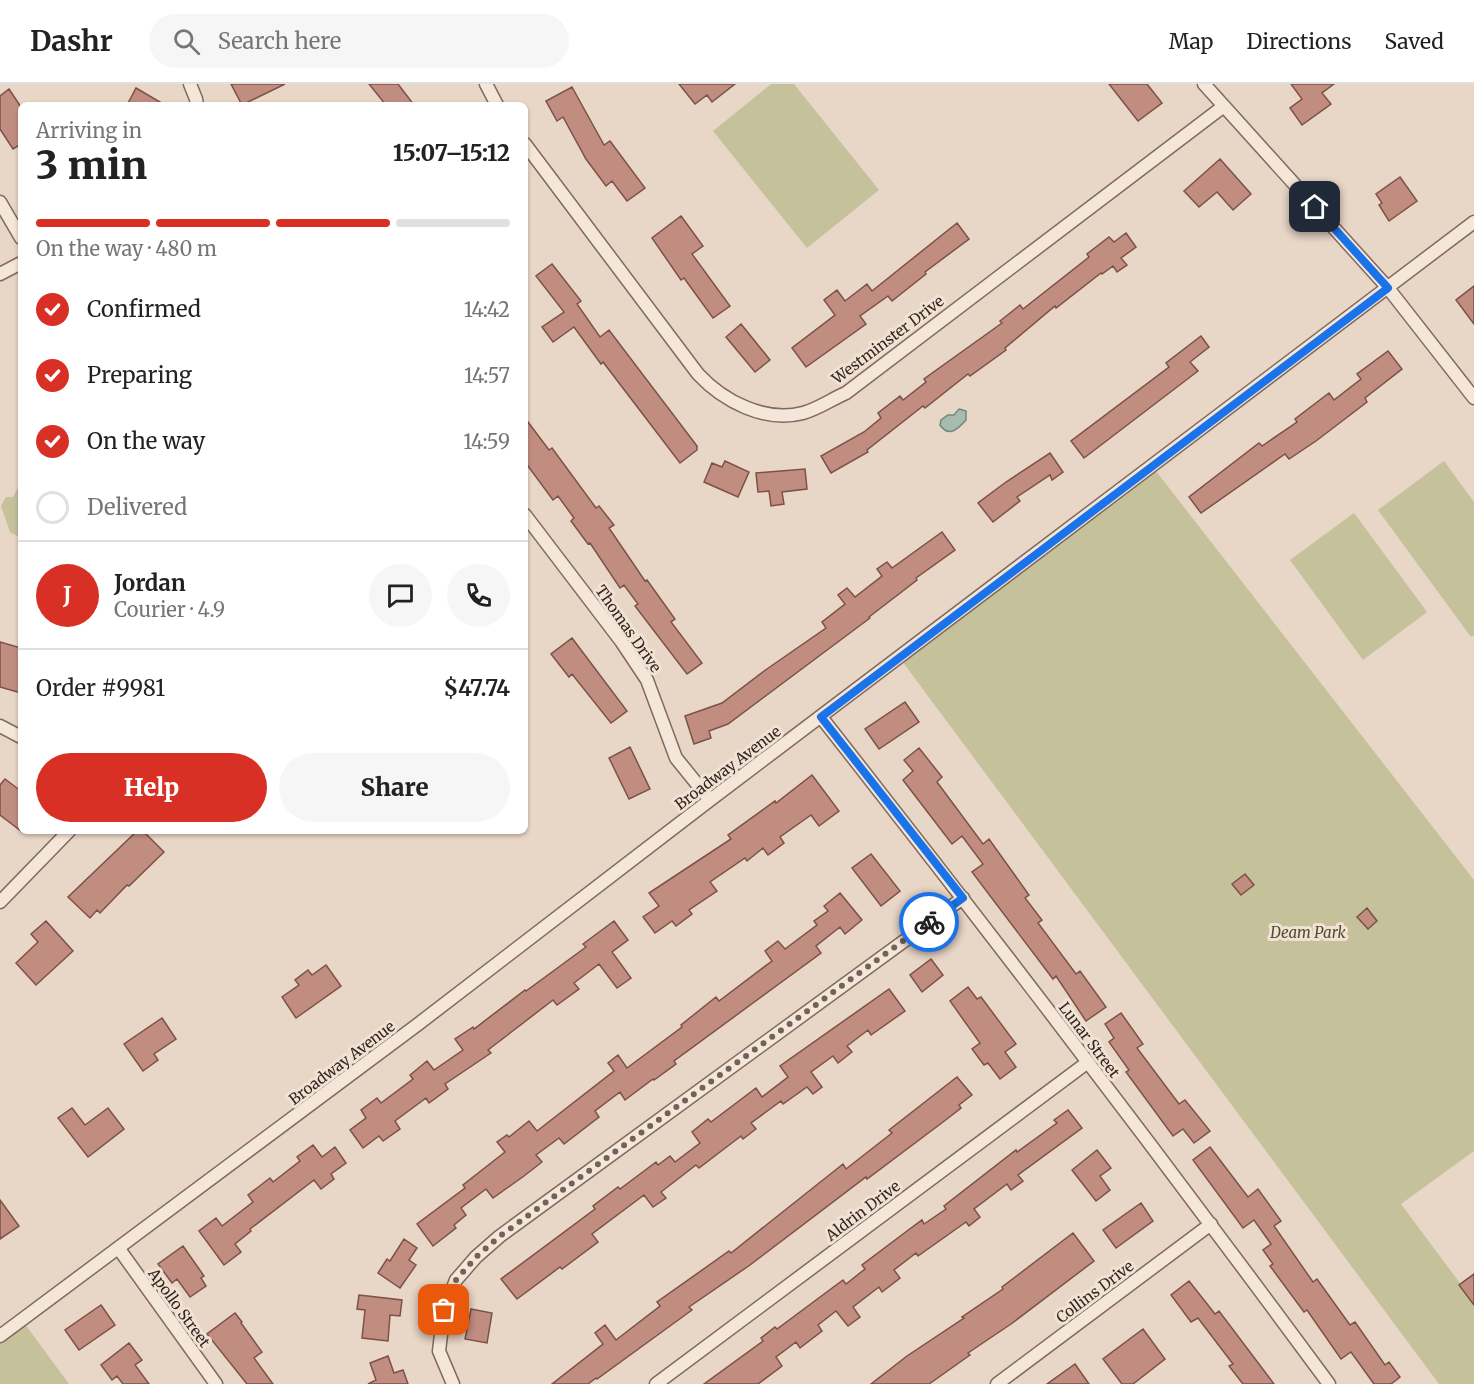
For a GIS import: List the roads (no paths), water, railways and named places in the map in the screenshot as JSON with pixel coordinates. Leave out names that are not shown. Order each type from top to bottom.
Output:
[{"type":"street","points":[[190,84],[196,102]]},
{"type":"street","points":[[486,84],[495,102]]},
{"type":"street","points":[[1204,84],[1388,288],[1474,398]]},
{"type":"street","name":"Westminster Drive","points":[[528,148],[698,374],[711,387],[758,412],[791,415],[805,412],[846,393],[1224,106]]},
{"type":"street","points":[[0,202],[18,233]]},
{"type":"street","name":"Broadway Avenue","points":[[0,1336],[417,1025],[710,800],[1474,222]]},
{"type":"street","points":[[0,274],[18,265]]},
{"type":"street","name":"Thomas Drive","points":[[528,518],[621,641],[647,680],[676,758],[710,800]]},
{"type":"street","name":"Lunar Street","points":[[821,717],[1088,1062],[1329,1384]]},
{"type":"street","points":[[0,726],[18,735]]},
{"type":"street","points":[[0,902],[66,834]]},
{"type":"street","points":[[453,1384],[439,1352],[444,1310],[456,1280],[476,1257],[500,1236],[963,898]]},
{"type":"street","name":"Aldrin Drive","points":[[657,1384],[1088,1062]]},
{"type":"street","name":"Collins Drive","points":[[997,1384],[1211,1224]]},
{"type":"street","name":"Apollo Street","points":[[118,1249],[216,1384]]},
{"type":"park label","name":"Deam Park","points":[[1308,933]]}]
